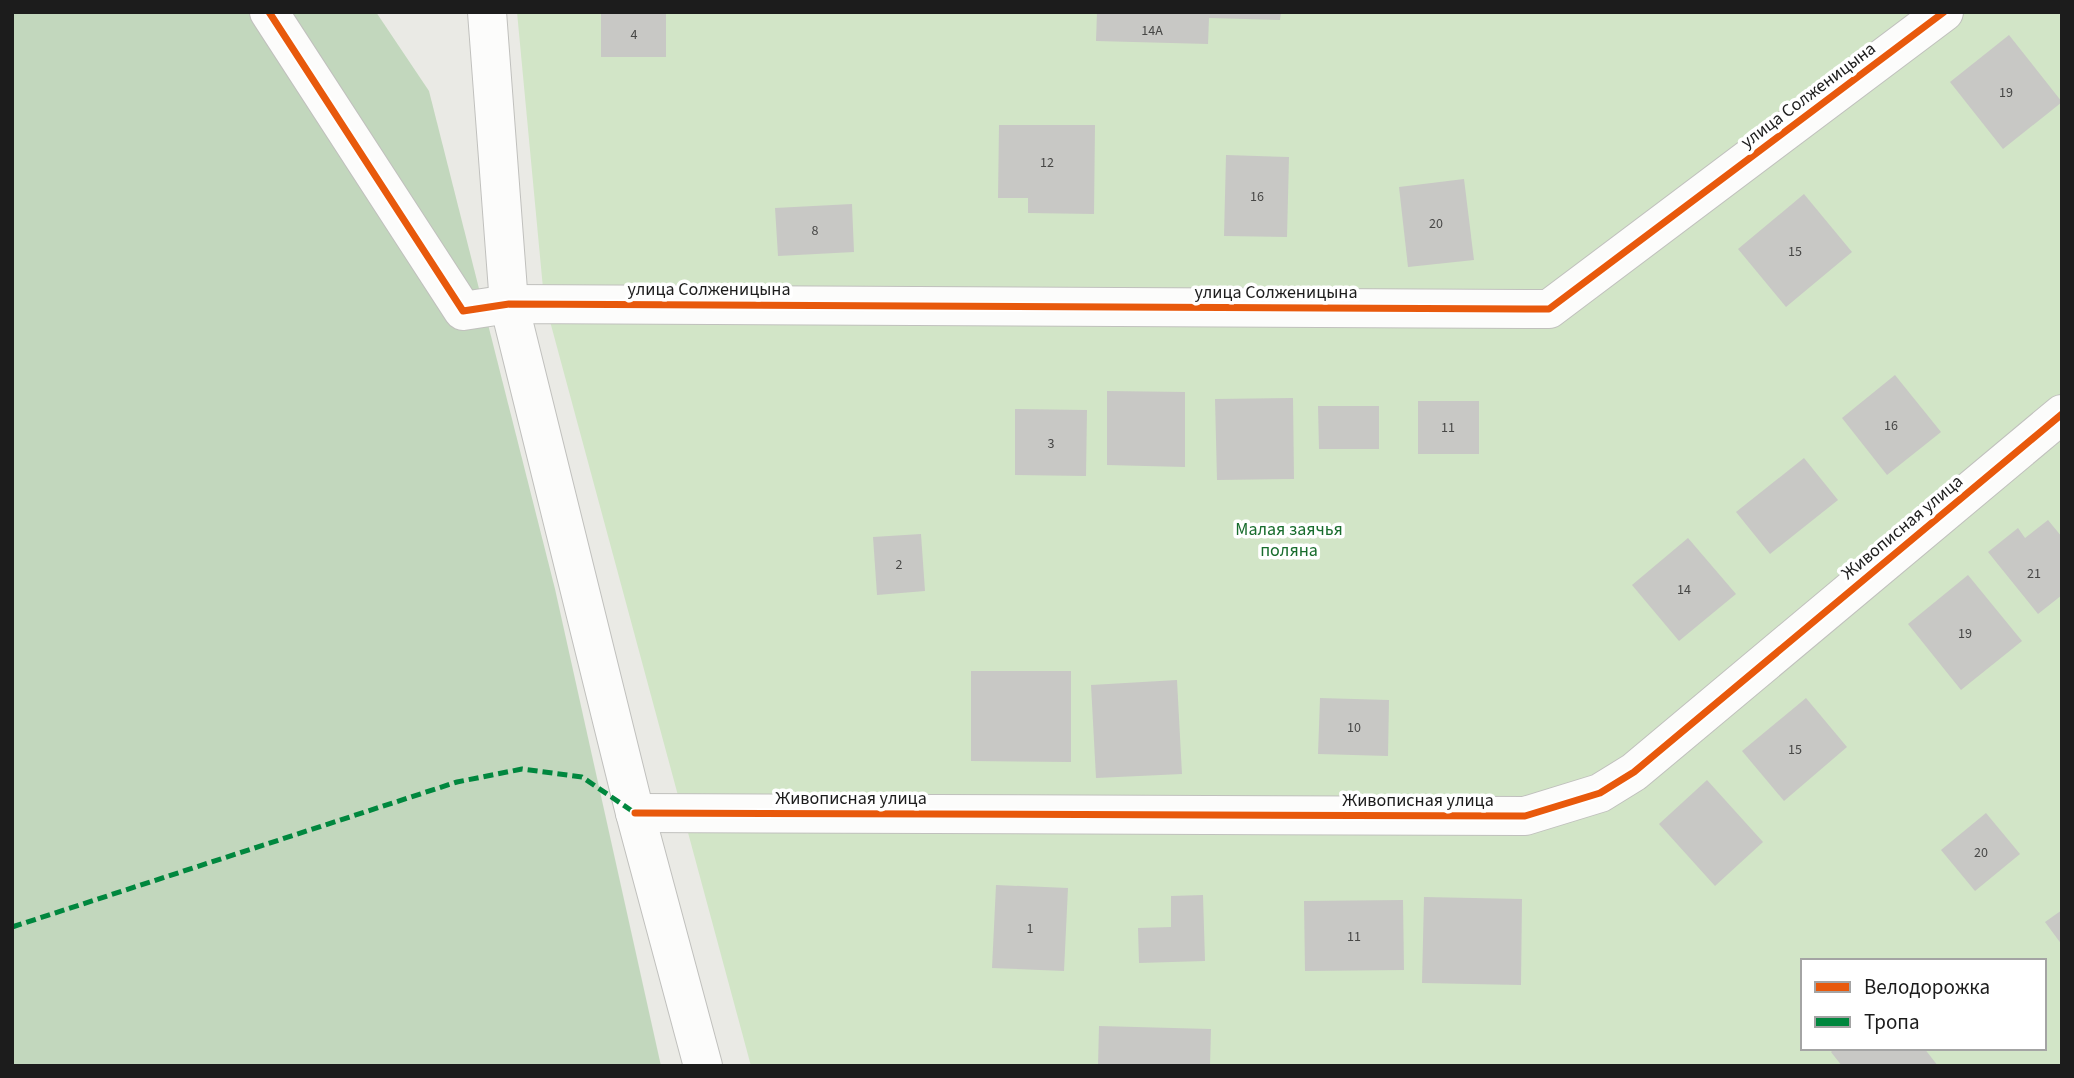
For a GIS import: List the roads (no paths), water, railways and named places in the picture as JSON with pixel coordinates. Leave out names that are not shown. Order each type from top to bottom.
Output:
[{"type":"street","name":"улица Солженицына","points":[[269,12],[463,311],[509,304],[1549,309],[1944,12]]},
{"type":"street","points":[[487,12],[509,304],[635,813],[703,1066]]},
{"type":"street","name":"Живописная улица","points":[[635,813],[1525,816],[1600,793],[1634,772],[2062,414]]},
{"type":"park label","name":"Малая заячья поляна","points":[[1289,539]]}]
